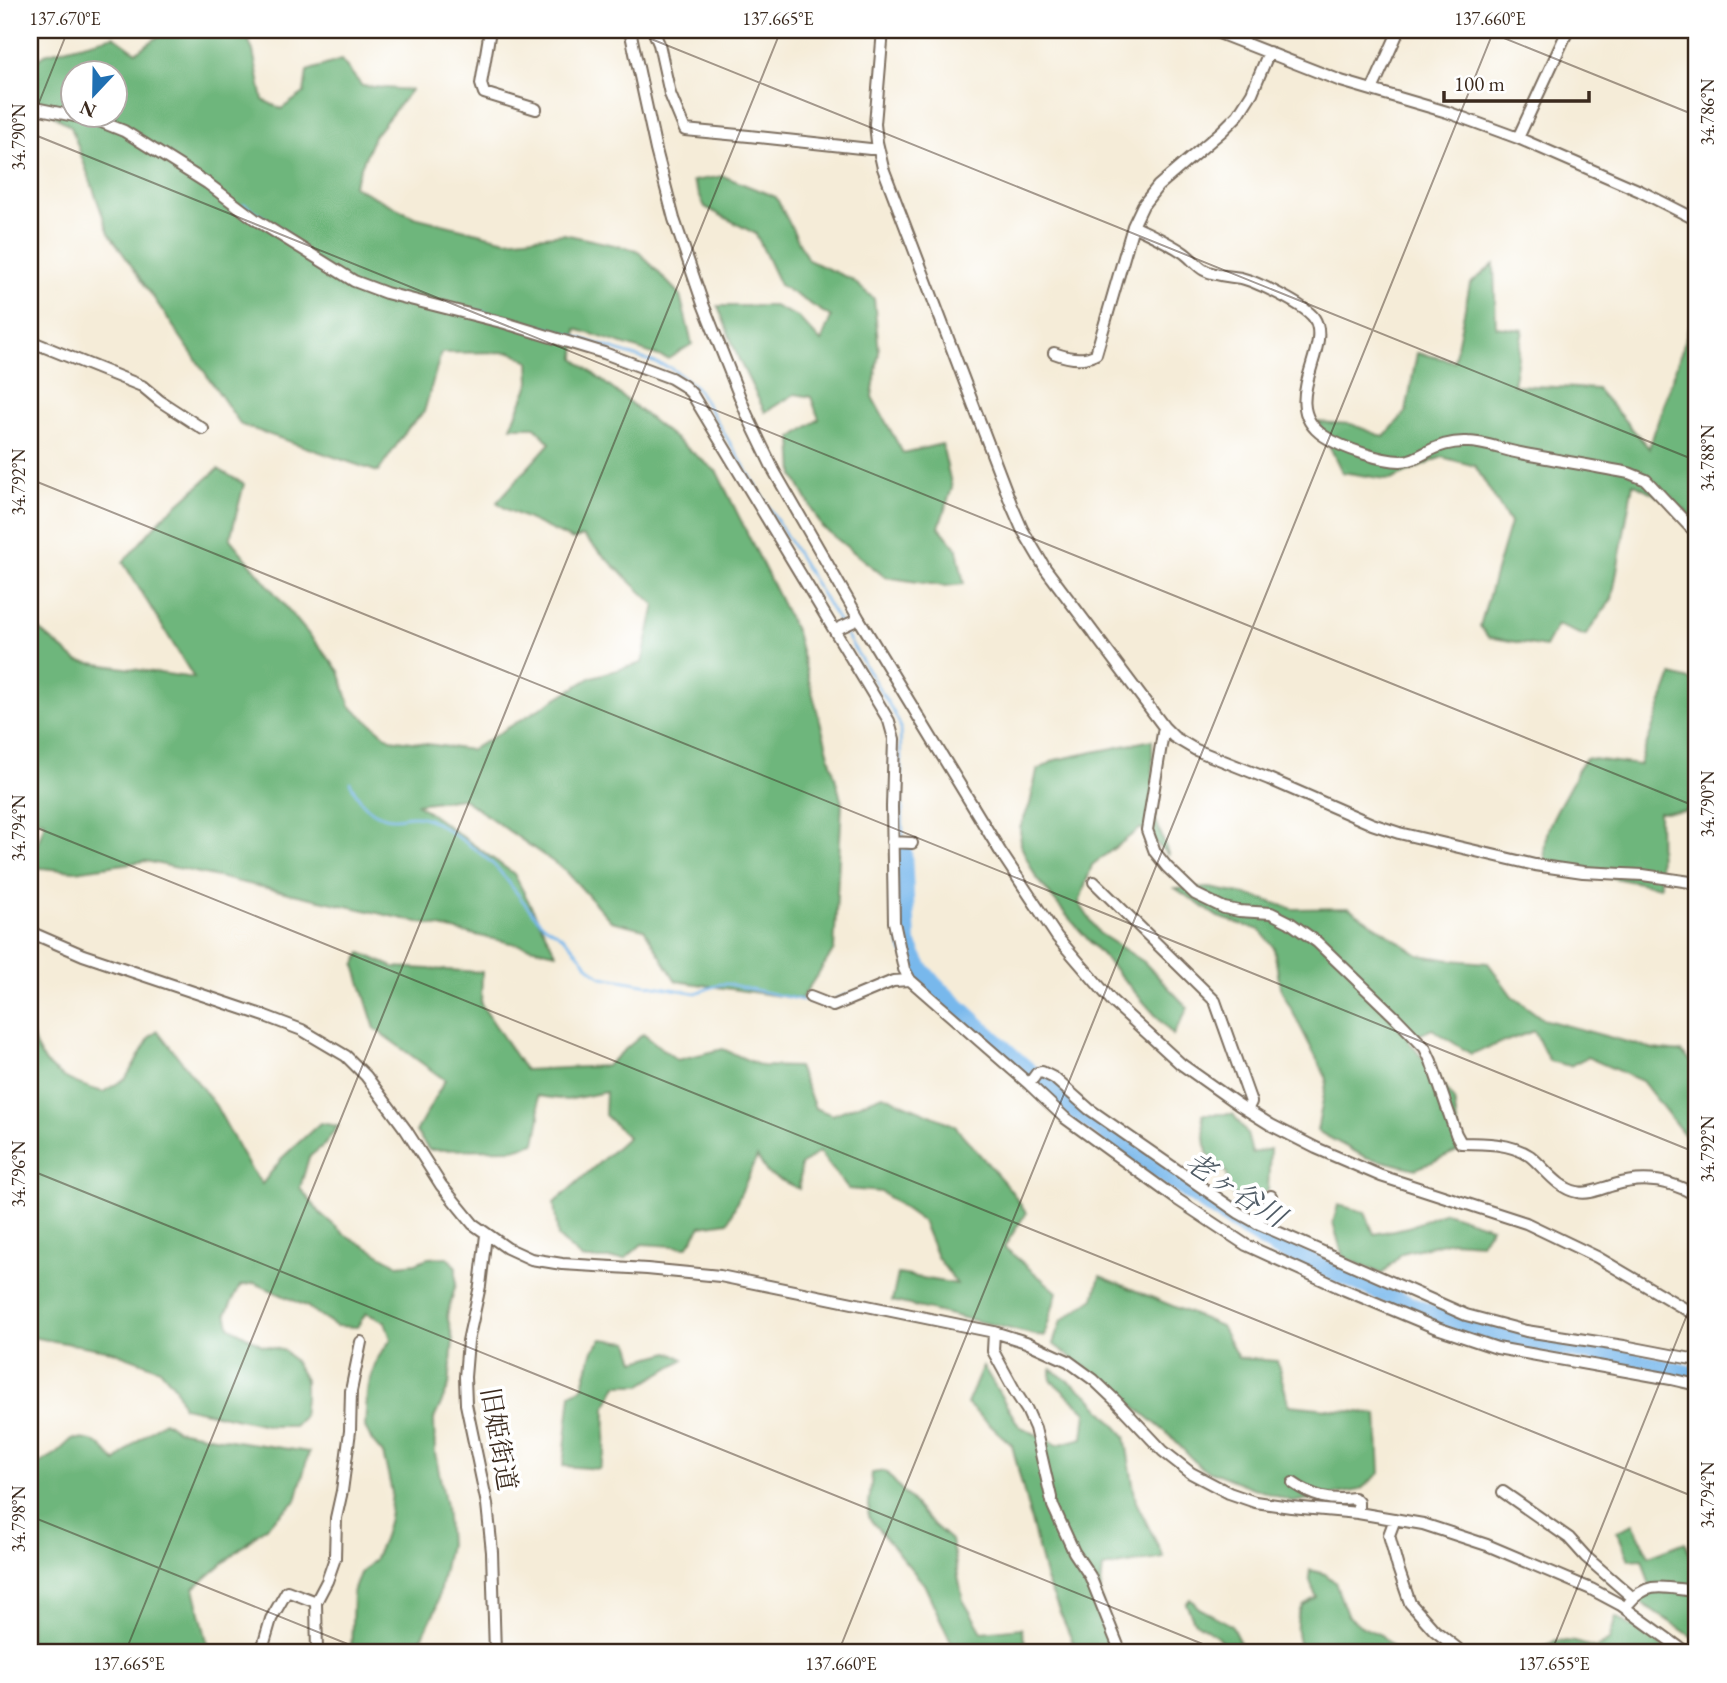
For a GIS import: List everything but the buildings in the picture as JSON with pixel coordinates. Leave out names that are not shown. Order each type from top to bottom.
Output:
[{"type":"street","points":[[489,30],[481,85],[484,93],[536,109]]},
{"type":"street","points":[[630,30],[674,219],[703,304],[747,415],[854,621],[1057,937],[1112,1001],[1181,1064],[1271,1125],[1381,1176],[1526,1223],[1597,1257],[1697,1317]]},
{"type":"street","points":[[653,30],[660,44],[670,94],[685,130],[878,149]]},
{"type":"street","points":[[883,30],[875,124],[883,168],[1022,529],[1069,602],[1164,727],[1174,737],[1196,750],[1399,833],[1535,865],[1697,883]]},
{"type":"street","points":[[1211,30],[1341,80],[1447,112],[1518,138],[1640,191],[1697,220]]},
{"type":"street","points":[[1372,90],[1399,30]]},
{"type":"street","points":[[1518,138],[1568,30]]},
{"type":"street","points":[[1054,353],[1081,358],[1090,358],[1096,354],[1133,226],[1143,205],[1158,186],[1238,115],[1252,93],[1269,52]]},
{"type":"street","points":[[30,107],[99,121],[124,131],[207,183],[256,220],[354,281],[386,293],[505,323],[604,353],[671,378],[684,386],[692,394],[780,544],[837,629],[889,721],[894,739],[894,922],[907,975],[1065,1118],[1178,1200],[1246,1245],[1409,1317],[1497,1348],[1697,1385]]},
{"type":"street","points":[[1133,226],[1178,249],[1204,270],[1243,278],[1273,290],[1313,316],[1318,327],[1318,339],[1306,385],[1305,412],[1314,428],[1324,437],[1360,453],[1397,461],[1409,460],[1451,442],[1471,442],[1629,473],[1646,480],[1697,532]]},
{"type":"street","points":[[30,341],[142,386],[203,429]]},
{"type":"street","points":[[837,629],[854,621]]},
{"type":"street","points":[[1164,727],[1147,830],[1155,852],[1195,894],[1224,908],[1271,913],[1317,942],[1425,1048],[1461,1143],[1504,1146],[1528,1154],[1572,1192],[1583,1193],[1624,1182],[1649,1179],[1669,1183],[1697,1196]]},
{"type":"street","points":[[892,842],[912,843]]},
{"type":"street","points":[[1094,882],[1215,1001],[1251,1102],[1247,1110]]},
{"type":"street","points":[[30,932],[83,955],[302,1030],[346,1056],[366,1076],[406,1130],[441,1185],[473,1224],[507,1248],[531,1259],[562,1264],[720,1276],[994,1332],[1026,1342],[1068,1361],[1094,1380],[1163,1451],[1191,1473],[1228,1493],[1255,1502],[1358,1513],[1423,1524],[1487,1545],[1591,1589],[1625,1608],[1687,1653]]},
{"type":"street","points":[[810,997],[833,1006],[907,975]]},
{"type":"street","points":[[1029,1084],[1037,1073],[1054,1078],[1089,1109],[1256,1223],[1466,1315],[1526,1331],[1697,1360]]},
{"type":"street","points":[[1256,1223],[1271,1196]]},
{"type":"street","name":"旧姫街道","points":[[486,1235],[480,1286],[468,1341],[465,1377],[466,1404],[487,1504],[492,1552],[495,1653]]},
{"type":"street","points":[[994,1332],[993,1351],[1035,1428],[1053,1506],[1074,1552],[1090,1576],[1121,1653]]},
{"type":"street","points":[[317,1653],[316,1602],[335,1558],[336,1518],[348,1443],[351,1391],[361,1342]]},
{"type":"street","points":[[1671,1379],[1675,1355]]},
{"type":"street","points":[[1293,1483],[1316,1497],[1354,1498],[1358,1502],[1358,1513]]},
{"type":"street","points":[[1503,1492],[1569,1538],[1586,1557],[1633,1598]]},
{"type":"street","points":[[1395,1519],[1389,1535],[1410,1603],[1434,1630],[1464,1653]]},
{"type":"street","points":[[1625,1608],[1647,1588],[1686,1590]]},
{"type":"street","points":[[261,1653],[271,1619],[287,1591],[316,1602]]},
{"type":"green space","points":[[168,30],[244,30],[253,51],[263,100],[281,109],[304,93],[307,71],[341,60],[362,86],[411,90],[374,136],[353,186],[414,217],[506,240],[564,234],[637,250],[680,295],[692,344],[668,359],[576,329],[575,359],[717,472],[796,632],[842,803],[834,950],[801,999],[676,981],[644,929],[611,921],[566,871],[462,798],[417,804],[514,874],[556,953],[146,861],[75,871],[30,867],[45,822],[30,817],[30,622],[77,661],[194,678],[123,562],[161,519],[218,469],[244,484],[230,539],[339,671],[350,706],[390,739],[471,750],[592,677],[642,663],[655,605],[583,536],[573,540],[506,509],[497,502],[550,443],[535,427],[511,427],[530,382],[529,361],[511,352],[441,353],[424,412],[409,427],[378,472],[241,425],[109,233],[72,130],[130,130],[130,60],[60,60],[60,119],[30,99],[30,67],[45,54],[114,36],[136,52]]},
{"type":"green space","points":[[723,176],[776,197],[808,260],[851,279],[874,299],[879,352],[872,397],[903,453],[942,444],[952,488],[939,527],[957,549],[964,584],[944,586],[885,577],[822,527],[794,476],[792,438],[819,419],[811,397],[795,394],[765,412],[739,360],[718,306],[774,306],[798,317],[821,342],[831,317],[780,285],[756,234],[705,207],[693,181]]},
{"type":"green space","points":[[1494,264],[1496,327],[1523,330],[1513,385],[1597,389],[1649,448],[1697,304],[1697,531],[1685,510],[1633,483],[1612,599],[1585,636],[1557,625],[1545,647],[1488,637],[1480,626],[1510,523],[1475,466],[1442,457],[1391,480],[1342,472],[1318,422],[1351,424],[1384,437],[1406,412],[1417,353],[1454,361],[1470,284]]},
{"type":"green space","points":[[1672,675],[1697,682],[1697,808],[1692,811],[1659,812],[1660,887],[1546,863],[1545,842],[1550,823],[1583,761],[1586,758],[1639,765]]},
{"type":"green space","points":[[1152,740],[1154,815],[1169,856],[1141,828],[1092,865],[1079,903],[1099,933],[1144,962],[1188,1008],[1173,1035],[1035,876],[1021,846],[1020,828],[1030,804],[1037,771],[1055,760]]},
{"type":"green space","points":[[1175,888],[1210,888],[1256,897],[1293,909],[1349,908],[1419,955],[1488,963],[1512,996],[1543,1019],[1653,1049],[1681,1052],[1697,1067],[1697,1151],[1642,1081],[1587,1057],[1570,1066],[1549,1061],[1534,1031],[1471,1054],[1432,1029],[1408,1040],[1454,1099],[1460,1150],[1416,1169],[1365,1157],[1317,1131],[1327,1079],[1280,987],[1274,948],[1260,930],[1218,917]]},
{"type":"green space","points":[[361,953],[393,967],[482,972],[481,1004],[525,1070],[606,1066],[643,1034],[677,1060],[723,1049],[761,1066],[798,1067],[815,1108],[832,1115],[883,1095],[954,1125],[1010,1189],[1026,1213],[1004,1247],[1057,1292],[1044,1337],[892,1301],[898,1274],[957,1284],[937,1257],[922,1221],[881,1192],[848,1189],[819,1152],[801,1165],[799,1189],[768,1174],[757,1157],[728,1222],[701,1226],[687,1247],[642,1244],[625,1259],[582,1259],[558,1237],[554,1203],[628,1137],[605,1115],[606,1092],[567,1100],[537,1096],[540,1117],[535,1143],[514,1149],[429,1150],[416,1132],[445,1080],[375,1029],[355,965]]},
{"type":"green space","points":[[30,1026],[36,1047],[48,1065],[73,1082],[103,1092],[126,1078],[150,1037],[158,1031],[216,1106],[248,1165],[262,1184],[283,1157],[320,1123],[338,1126],[325,1144],[309,1157],[300,1188],[320,1213],[344,1234],[398,1265],[447,1257],[456,1267],[456,1284],[447,1315],[453,1340],[449,1386],[434,1419],[435,1453],[446,1506],[449,1544],[436,1609],[423,1636],[403,1651],[404,1653],[351,1653],[353,1592],[360,1573],[374,1560],[383,1540],[392,1493],[383,1454],[365,1427],[367,1392],[376,1361],[391,1339],[385,1322],[366,1313],[357,1327],[336,1326],[306,1306],[255,1283],[240,1286],[226,1313],[229,1326],[262,1345],[285,1351],[305,1380],[303,1417],[294,1426],[271,1426],[183,1407],[175,1387],[160,1369],[112,1351],[30,1337]]},
{"type":"green space","points":[[1202,1114],[1233,1114],[1247,1134],[1252,1153],[1270,1149],[1268,1190],[1261,1195],[1232,1195],[1226,1172],[1207,1153]]},
{"type":"green space","points":[[1338,1205],[1365,1212],[1374,1234],[1409,1227],[1445,1212],[1491,1227],[1481,1243],[1451,1241],[1402,1253],[1382,1274],[1343,1257],[1333,1223]]},
{"type":"green space","points":[[1100,1276],[1221,1326],[1238,1358],[1277,1361],[1289,1405],[1377,1414],[1380,1473],[1360,1490],[1294,1502],[1200,1467],[1167,1433],[1053,1344],[1061,1321],[1094,1298]]},
{"type":"green space","points":[[602,1339],[629,1342],[635,1361],[669,1352],[684,1359],[641,1385],[617,1385],[606,1406],[605,1453],[599,1469],[563,1466],[571,1394],[582,1388],[593,1350]]},
{"type":"green space","points":[[983,1366],[1019,1426],[1057,1445],[1083,1438],[1086,1412],[1051,1380],[1051,1369],[1088,1395],[1125,1436],[1136,1502],[1164,1558],[1103,1568],[1100,1596],[1119,1653],[1076,1653],[1046,1580],[1012,1445],[967,1404]]},
{"type":"green space","points":[[164,1421],[177,1430],[309,1452],[296,1501],[194,1588],[210,1653],[30,1653],[30,1469],[57,1453],[72,1439],[98,1444],[116,1462],[132,1445]]},
{"type":"green space","points":[[885,1471],[928,1520],[951,1540],[963,1600],[982,1632],[1021,1628],[1028,1653],[956,1653],[924,1584],[868,1517],[872,1473]]},
{"type":"green space","points":[[1633,1524],[1649,1556],[1685,1542],[1697,1572],[1697,1640],[1636,1599],[1651,1590],[1642,1559],[1629,1560],[1617,1531]]},
{"type":"green space","points":[[1310,1570],[1325,1574],[1335,1582],[1347,1615],[1362,1627],[1381,1635],[1399,1653],[1302,1653],[1297,1636],[1299,1613],[1316,1597],[1309,1578]]},
{"type":"green space","points":[[1190,1599],[1199,1608],[1231,1625],[1240,1643],[1252,1653],[1232,1653],[1217,1636],[1194,1621],[1186,1604]]},
{"type":"green space","points":[[1616,1617],[1672,1653],[1543,1653],[1541,1649],[1556,1640],[1596,1648],[1609,1640]]},
{"type":"waterway","points":[[43,104],[60,107]]},
{"type":"waterway","points":[[244,204],[288,234]]},
{"type":"waterway","points":[[470,309],[559,331],[671,368],[696,387],[840,624]]},
{"type":"waterway","points":[[843,630],[900,725],[903,839]]},
{"type":"waterway","points":[[350,782],[361,801],[372,811],[385,817],[424,818],[479,852],[497,868],[537,918],[563,937],[591,969],[602,977],[696,993],[728,984],[811,1002]]},
{"type":"waterway","name":"老ヶ谷川","points":[[903,851],[907,943],[919,967],[933,984],[1077,1112],[1244,1228],[1278,1248],[1440,1318],[1509,1339],[1618,1357],[1697,1376]]},
{"type":"waterway","points":[[907,972],[919,967]]},
{"type":"waterway","points":[[836,999],[852,993]]}]
